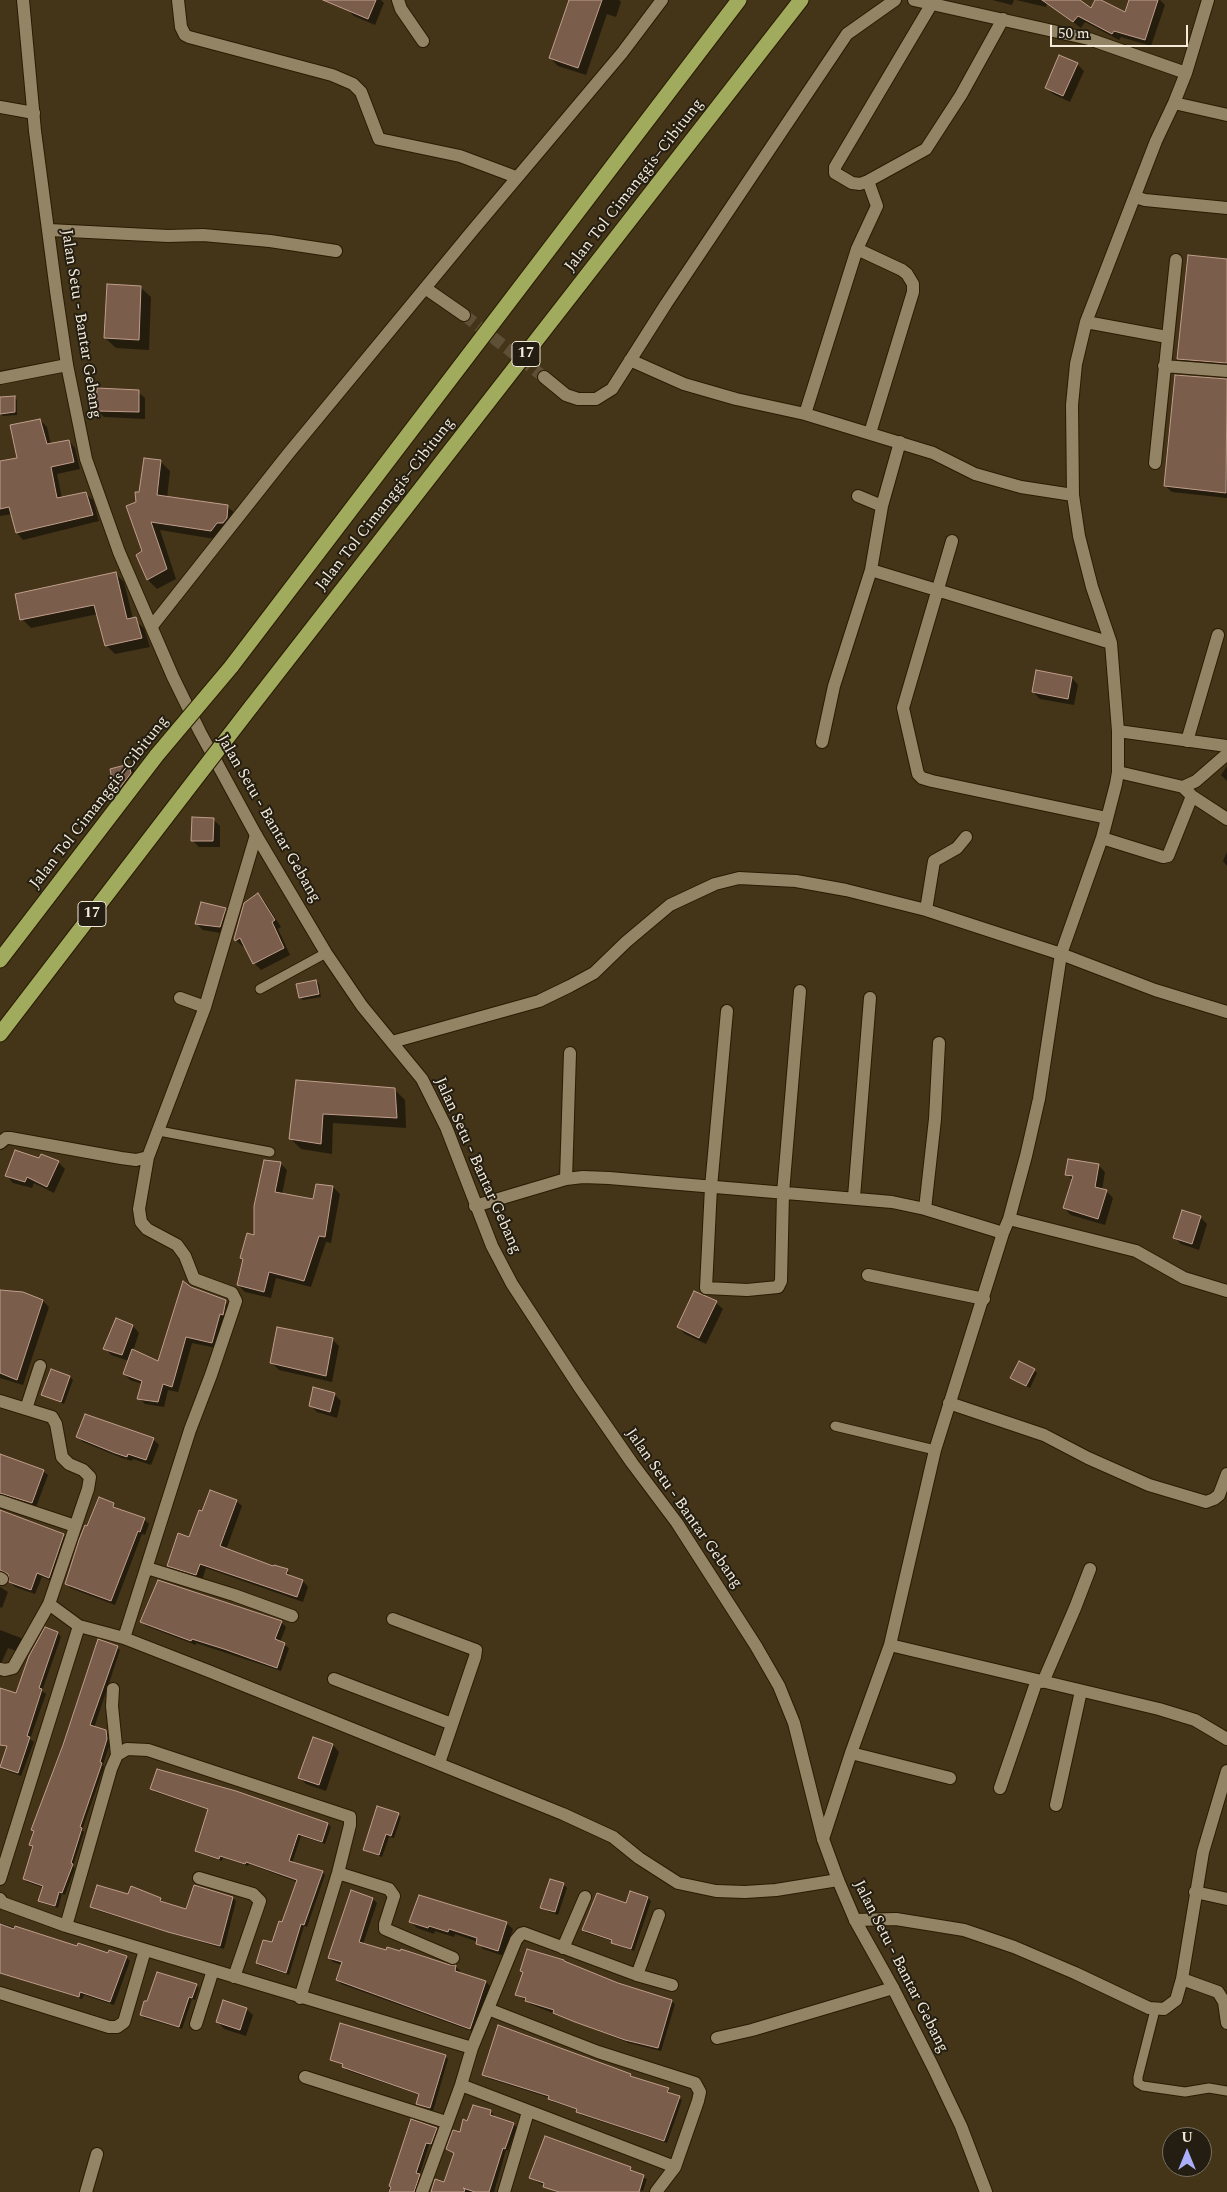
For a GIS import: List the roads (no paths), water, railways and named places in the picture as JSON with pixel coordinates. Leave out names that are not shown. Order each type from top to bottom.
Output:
[{"type":"highway","name":"Jalan Tol Cimanggis–Cibitung","points":[[0,960],[157,755],[231,667],[739,0]]},
{"type":"highway","name":"Jalan Tol Cimanggis–Cibitung","points":[[0,1034],[251,707],[802,0]]},
{"type":"street","name":"Jalan Setu - Bantar Gebang","points":[[23,0],[34,113],[66,365],[86,459],[119,552],[200,732],[256,835],[326,953],[362,1006],[422,1079],[446,1127],[492,1246],[512,1284],[589,1401],[677,1523],[756,1646],[779,1686],[794,1723],[823,1839],[838,1880],[855,1920],[893,1988],[961,2126],[986,2192]]},
{"type":"street","points":[[178,0],[181,28],[185,35],[189,37],[332,75],[353,84],[361,92],[380,139],[460,156],[516,177]]},
{"type":"street","points":[[398,0],[401,10],[423,41]]},
{"type":"street","points":[[152,626],[288,454],[516,177],[622,53],[662,0]]},
{"type":"street","points":[[544,377],[566,395],[578,399],[596,399],[604,396],[612,389],[847,34],[895,0]]},
{"type":"street","points":[[914,0],[1089,39],[1186,73]]},
{"type":"street","points":[[823,1839],[850,1752],[890,1645],[935,1450],[1009,1219],[1039,1100],[1061,954],[1102,838],[1118,772],[1118,730],[1111,643],[1092,588],[1079,536],[1073,495],[1072,405],[1076,364],[1086,322],[1156,141],[1186,73],[1208,0]]},
{"type":"street","points":[[932,5],[835,167],[835,173],[852,183],[860,184],[868,181],[926,149],[961,95],[1003,19]]},
{"type":"street","points":[[1174,103],[1227,115]]},
{"type":"street","points":[[0,107],[34,113]]},
{"type":"street","points":[[805,414],[857,249],[877,206],[868,181]]},
{"type":"street","points":[[1135,198],[1227,208]]},
{"type":"street","points":[[49,230],[168,236],[203,235],[270,241],[336,251]]},
{"type":"street","points":[[857,249],[902,270],[907,274],[912,284],[912,292],[870,433]]},
{"type":"street","points":[[1155,463],[1166,337],[1176,260]]},
{"type":"street","points":[[425,288],[464,315]]},
{"type":"street","points":[[1086,322],[1166,337]]},
{"type":"street","points":[[630,360],[684,384],[805,414],[900,442],[933,453],[975,474],[1021,487],[1073,495]]},
{"type":"street","points":[[0,378],[66,365]]},
{"type":"street","points":[[1164,366],[1227,370]]},
{"type":"street","points":[[822,742],[834,686],[871,570],[882,506],[900,442]]},
{"type":"street","points":[[858,496],[882,506]]},
{"type":"street","points":[[952,541],[903,708],[918,774],[922,778],[932,781],[1107,818]]},
{"type":"street","points":[[871,570],[1111,643]]},
{"type":"street","points":[[1187,741],[1218,635]]},
{"type":"street","points":[[1118,730],[1227,746]]},
{"type":"street","points":[[1102,838],[1166,858],[1188,792],[1196,781],[1227,754]]},
{"type":"street","points":[[1118,772],[1188,792],[1227,819]]},
{"type":"street","points":[[124,1638],[190,1430],[236,1301],[232,1293],[194,1279],[185,1256],[177,1245],[147,1229],[141,1222],[140,1209],[148,1157],[206,1007],[256,835]]},
{"type":"street","points":[[926,910],[934,862],[957,848],[966,837]]},
{"type":"street","points":[[392,1042],[539,1001],[594,973],[626,942],[670,905],[715,884],[739,878],[796,881],[846,890],[926,910],[1061,954],[1155,990],[1227,1012]]},
{"type":"street","points":[[727,1011],[711,1187],[706,1286],[707,1290],[778,1288],[781,1281],[783,1192],[800,992]]},
{"type":"street","points":[[180,998],[206,1007]]},
{"type":"street","points":[[854,1197],[870,998]]},
{"type":"street","points":[[925,1209],[935,1119],[939,1043]]},
{"type":"street","points":[[566,1179],[570,1053]]},
{"type":"street","points":[[0,1143],[6,1138],[10,1138],[121,1158],[136,1160],[148,1157]]},
{"type":"street","points":[[475,1206],[566,1179],[583,1177],[609,1178],[854,1197],[892,1202],[925,1209],[1003,1233]]},
{"type":"street","points":[[1009,1219],[1107,1242],[1136,1251],[1184,1278],[1227,1291]]},
{"type":"street","points":[[868,1275],[984,1299]]},
{"type":"street","points":[[26,1409],[40,1366]]},
{"type":"street","points":[[0,1401],[52,1417],[56,1424],[62,1457],[69,1464],[83,1470],[90,1477],[88,1490],[49,1604],[13,1668],[0,1669]]},
{"type":"street","points":[[949,1403],[1044,1434],[1088,1458],[1149,1485],[1206,1502],[1219,1495],[1227,1474]]},
{"type":"street","points":[[0,1501],[75,1526]]},
{"type":"street","points":[[147,1568],[234,1595],[292,1616]]},
{"type":"street","points":[[1000,1788],[1040,1681],[1075,1608],[1090,1569]]},
{"type":"street","points":[[49,1604],[79,1626],[124,1638],[439,1763],[613,1837],[662,1874],[678,1883],[694,1888],[716,1891],[760,1891],[838,1880]]},
{"type":"street","points":[[393,1620],[476,1650],[439,1763]]},
{"type":"street","points":[[0,1879],[79,1626]]},
{"type":"street","points":[[890,1645],[1159,1708],[1195,1720],[1227,1739]]},
{"type":"street","points":[[334,1679],[452,1724]]},
{"type":"street","points":[[66,1926],[111,1769],[117,1755],[112,1706],[113,1689]]},
{"type":"street","points":[[1056,1805],[1081,1691]]},
{"type":"street","points":[[117,1755],[127,1749],[148,1750],[349,1815],[350,1825],[338,1873],[300,1998]]},
{"type":"street","points":[[850,1752],[950,1778]]},
{"type":"street","points":[[855,1920],[896,1919],[964,1930],[1023,1951],[1155,2010],[1168,2007],[1176,2000],[1182,1979],[1203,1852],[1227,1772]]},
{"type":"street","points":[[338,1873],[386,1887],[390,1890],[394,1896],[385,1924],[387,1931],[453,1958]]},
{"type":"street","points":[[199,1878],[253,1894],[260,1901],[234,1977]]},
{"type":"street","points":[[1195,1892],[1227,1899]]},
{"type":"street","points":[[563,1948],[585,1897]]},
{"type":"street","points":[[0,1899],[3,1903],[66,1926],[300,1998],[472,2048]]},
{"type":"street","points":[[637,1975],[659,1915]]},
{"type":"street","points":[[422,2192],[461,2085],[472,2048],[520,1934],[524,1933],[637,1975],[672,1985]]},
{"type":"street","points":[[0,1993],[109,2026],[117,2026],[124,2022],[145,1950]]},
{"type":"street","points":[[196,2024],[213,1970]]},
{"type":"street","points":[[1182,1979],[1218,1992],[1224,2002],[1227,2022]]},
{"type":"street","points":[[717,2038],[752,2030],[893,1988]]},
{"type":"street","points":[[488,2009],[598,2052],[696,2083],[700,2092],[698,2101],[675,2167],[656,2192]]},
{"type":"street","points":[[305,2077],[446,2122]]},
{"type":"street","points":[[461,2085],[675,2167]]},
{"type":"street","points":[[506,2191],[528,2112]]},
{"type":"street","points":[[86,2192],[97,2154]]},
{"type":"lane","points":[[260,989],[326,953]]},
{"type":"lane","points":[[159,1131],[270,1152]]},
{"type":"lane","points":[[835,1426],[935,1450]]},
{"type":"lane","points":[[1155,2010],[1138,2083],[1143,2086],[1185,2092],[1209,2088],[1227,2091]]},
{"type":"tunnel","points":[[464,315],[544,377]]}]
